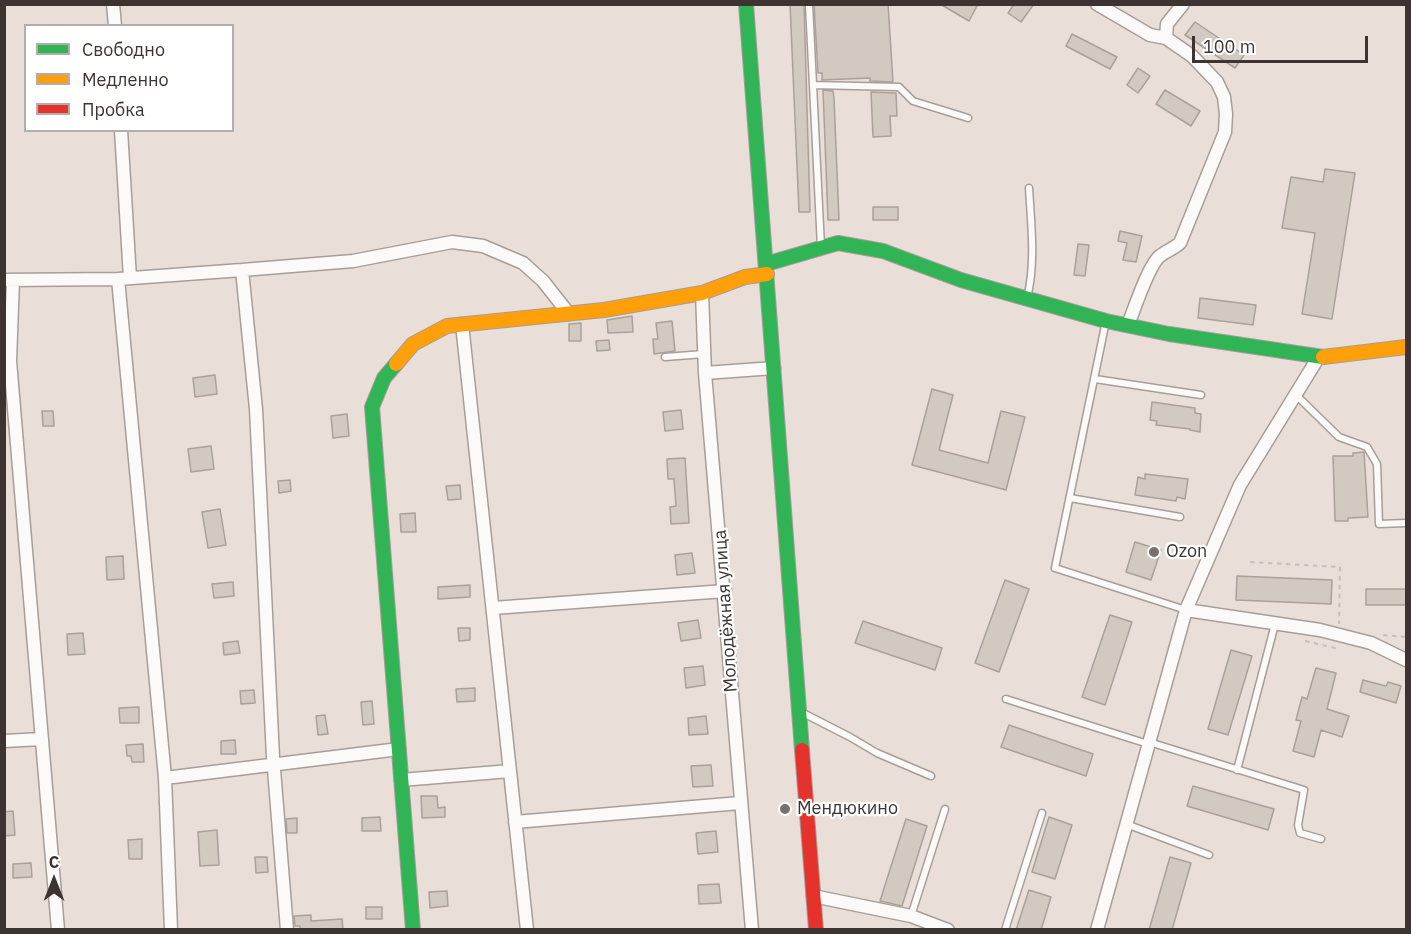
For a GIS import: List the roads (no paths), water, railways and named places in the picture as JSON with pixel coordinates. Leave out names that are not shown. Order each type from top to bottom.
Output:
[{"type":"street","points":[[113,4],[115,24]]},
{"type":"street","points":[[746,4],[816,930]]},
{"type":"street","points":[[1097,4],[1150,35],[1166,38],[1192,56],[1217,82],[1224,97],[1226,114],[1225,132],[1180,243],[1171,251],[1160,255],[1153,265],[1128,325]]},
{"type":"street","points":[[1166,38],[1167,24],[1183,4]]},
{"type":"street","points":[[121,132],[124,278],[165,778],[171,930]]},
{"type":"street","points":[[58,930],[10,361],[9,280],[124,278],[353,261],[452,242],[483,246],[523,264],[543,280],[569,314]]},
{"type":"street","points":[[413,930],[372,407],[384,378],[413,344],[447,326],[604,310],[702,293],[821,247],[838,243],[883,250],[961,280],[1106,321],[1169,334],[1318,358],[1407,347]]},
{"type":"street","points":[[242,270],[256,409],[273,765],[287,930]]},
{"type":"street","name":"Молодёжная улица","points":[[702,293],[705,373],[752,930]]},
{"type":"street","points":[[462,324],[527,930]]},
{"type":"street","points":[[1097,930],[1186,610],[1239,485],[1318,358]]},
{"type":"street","points":[[705,373],[774,368]]},
{"type":"street","points":[[493,608],[725,591]]},
{"type":"street","points":[[1186,610],[1338,635],[1371,643],[1407,660]]},
{"type":"street","points":[[4,741],[42,739]]},
{"type":"street","points":[[165,778],[399,749]]},
{"type":"street","points":[[401,780],[510,771]]},
{"type":"street","points":[[515,822],[740,802]]},
{"type":"street","points":[[813,896],[911,916],[948,930]]},
{"type":"lane","points":[[809,4],[821,247]]},
{"type":"lane","points":[[813,85],[899,87],[913,101],[968,118]]},
{"type":"lane","points":[[1027,298],[1031,261],[1029,188]]},
{"type":"lane","points":[[1106,321],[1055,568],[1186,610]]},
{"type":"lane","points":[[665,357],[705,354]]},
{"type":"lane","points":[[1095,379],[1201,395]]},
{"type":"lane","points":[[1296,395],[1340,437],[1367,447],[1377,464],[1379,524],[1407,523]]},
{"type":"lane","points":[[1070,498],[1180,517]]},
{"type":"lane","points":[[1237,770],[1275,623]]},
{"type":"lane","points":[[1006,699],[1304,790],[1298,825],[1300,832],[1321,839]]},
{"type":"lane","points":[[800,712],[876,753],[931,776]]},
{"type":"lane","points":[[911,916],[945,809]]},
{"type":"lane","points":[[1005,930],[1042,813]]},
{"type":"lane","points":[[1126,824],[1209,855]]},
{"type":"place","name":"Ozon","points":[[1154,552]]},
{"type":"place","name":"Мендюкино","points":[[785,809]]}]
